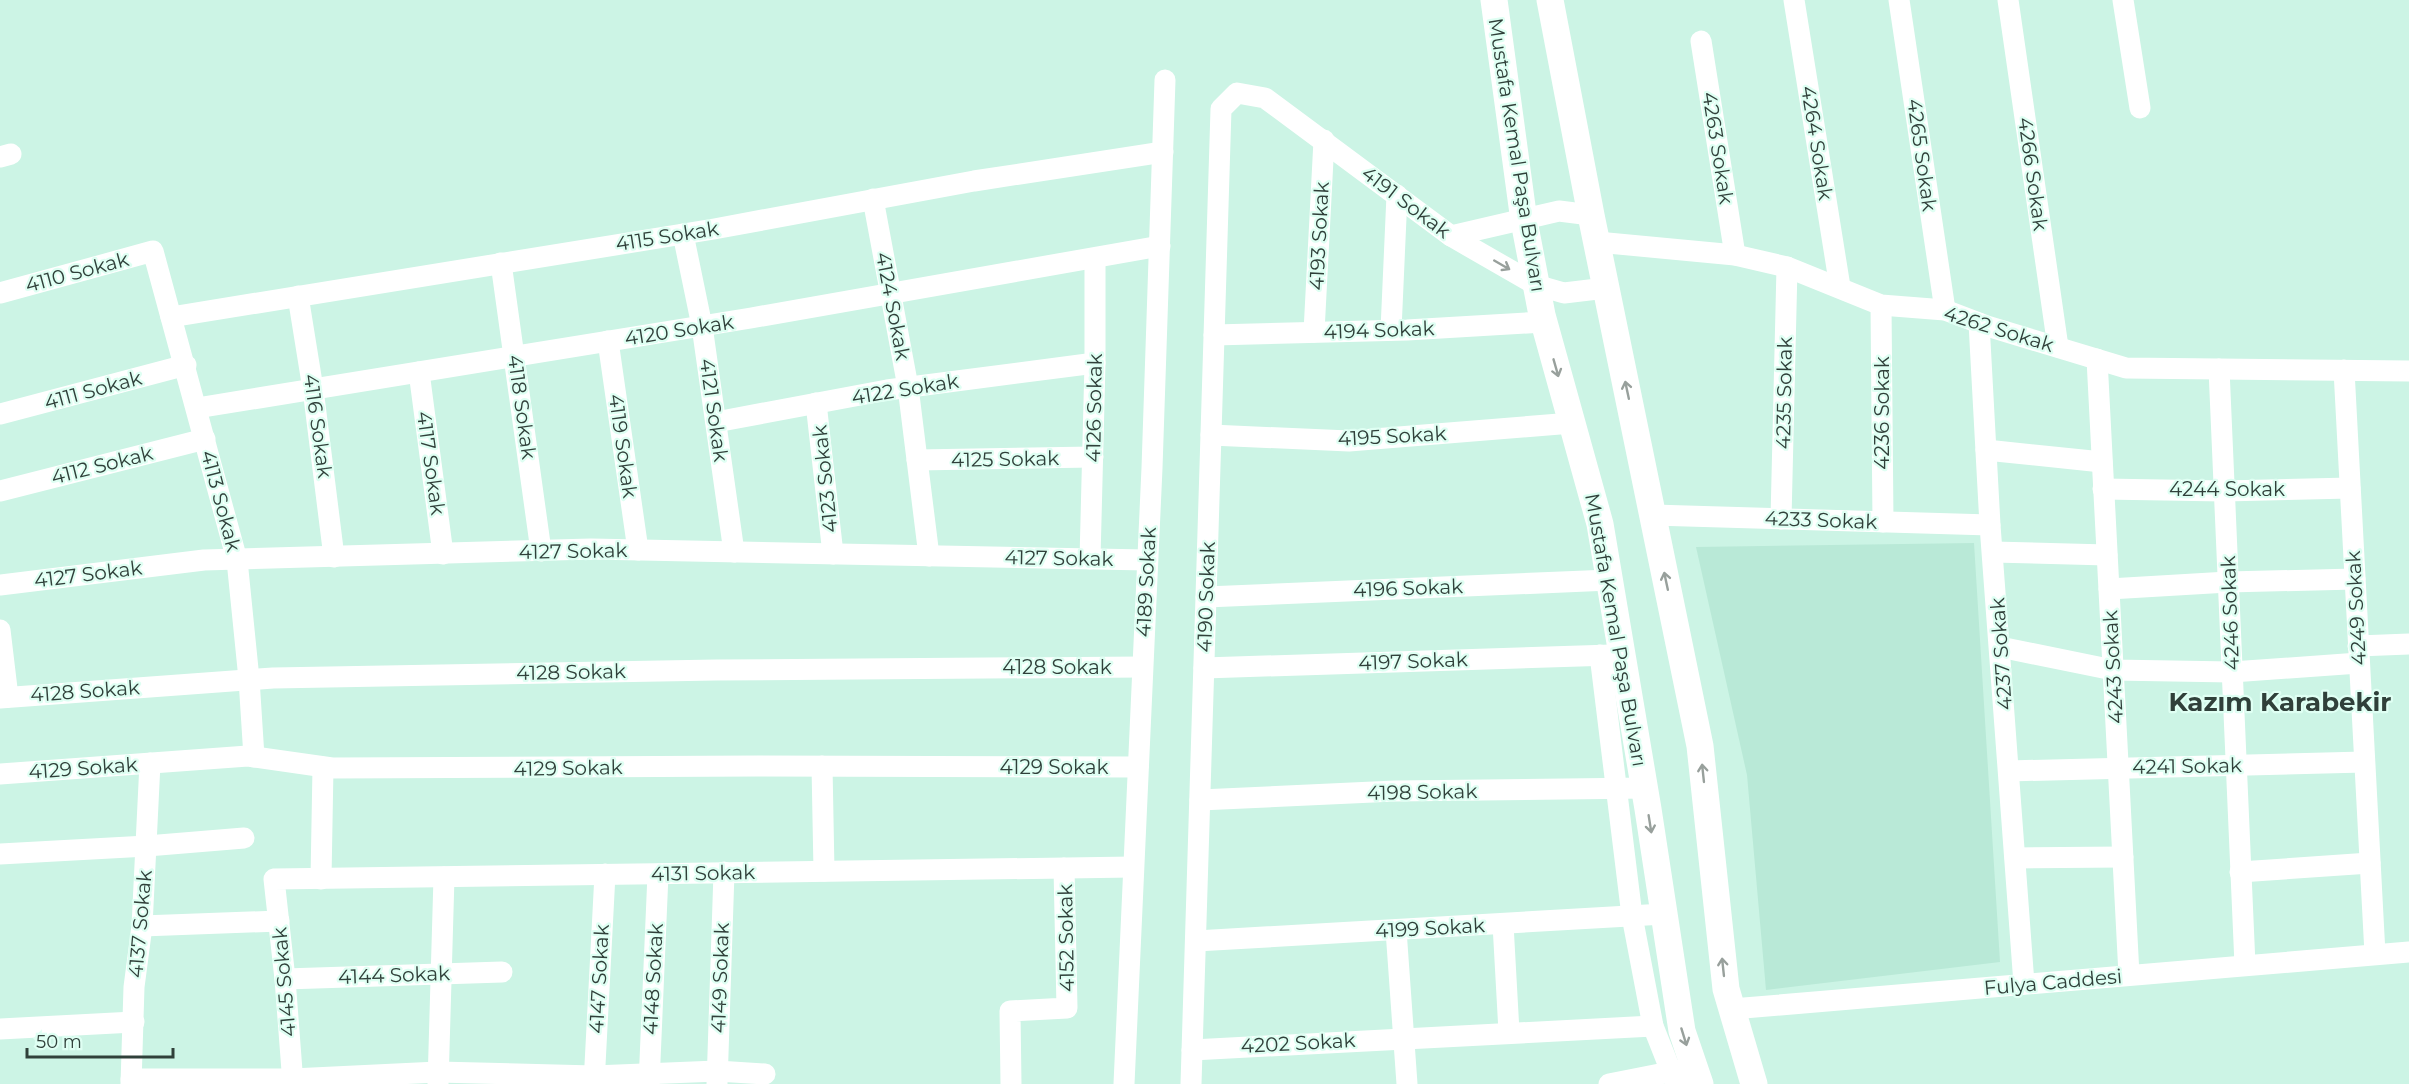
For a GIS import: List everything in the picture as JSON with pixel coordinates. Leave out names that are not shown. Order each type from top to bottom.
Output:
[{"type":"main road","name":"Mustafa Kemal Paşa Bulvarı","points":[[1494,0],[1524,220],[1536,285],[1544,322],[1600,524],[1610,580],[1611,655],[1645,788],[1682,1031],[1686,1077]]},
{"type":"main road","points":[[1550,0],[1591,215],[1700,746],[1726,989],[1754,1084]]},
{"type":"street","name":"4264 Sokak","points":[[1794,0],[1840,287]]},
{"type":"street","name":"4265 Sokak","points":[[1899,0],[1945,310]]},
{"type":"street","name":"4266 Sokak","points":[[2008,0],[2058,347]]},
{"type":"street","points":[[2123,0],[2140,108]]},
{"type":"street","name":"4263 Sokak","points":[[1701,41],[1735,255]]},
{"type":"street","name":"4189 Sokak","points":[[1124,1084],[1165,80]]},
{"type":"street","name":"4191 Sokak","points":[[1221,109],[1237,93],[1265,98],[1451,236],[1536,285],[1564,292],[1606,288]]},
{"type":"street","name":"4190 Sokak","points":[[1191,1084],[1221,109]]},
{"type":"street","name":"4193 Sokak","points":[[1314,332],[1324,140]]},
{"type":"street","name":"4115 Sokak","points":[[171,318],[683,234],[974,181],[1163,152]]},
{"type":"street","points":[[1391,330],[1397,195]]},
{"type":"street","name":"4124 Sokak","points":[[873,199],[908,387],[928,556]]},
{"type":"street","points":[[1451,236],[1559,211],[1591,215]]},
{"type":"street","name":"4121 Sokak","points":[[683,234],[702,326],[734,552]]},
{"type":"street","name":"4262 Sokak","points":[[1597,242],[1735,255],[1787,267],[1881,305],[1945,310],[1979,323],[2126,368],[2409,371]]},
{"type":"street","name":"4120 Sokak","points":[[196,408],[702,326],[1160,246]]},
{"type":"street","name":"4110 Sokak","points":[[0,293],[153,251]]},
{"type":"street","name":"4113 Sokak","points":[[153,251],[186,365],[237,560],[254,757]]},
{"type":"street","name":"4126 Sokak","points":[[1090,559],[1095,258]]},
{"type":"street","name":"4118 Sokak","points":[[501,263],[541,551]]},
{"type":"street","name":"4235 Sokak","points":[[1781,519],[1787,267]]},
{"type":"street","name":"4116 Sokak","points":[[298,297],[313,389],[334,556]]},
{"type":"street","name":"4236 Sokak","points":[[1881,305],[1883,522]]},
{"type":"street","name":"4194 Sokak","points":[[1214,335],[1391,330],[1544,322]]},
{"type":"street","name":"4237 Sokak","points":[[1979,323],[1990,525],[2024,984]]},
{"type":"street","name":"4119 Sokak","points":[[608,341],[639,550]]},
{"type":"street","name":"4243 Sokak","points":[[2097,359],[2129,975]]},
{"type":"street","name":"4122 Sokak","points":[[716,422],[908,387],[1095,363]]},
{"type":"street","name":"4111 Sokak","points":[[0,414],[186,365]]},
{"type":"street","name":"4246 Sokak","points":[[2219,369],[2245,965]]},
{"type":"street","name":"4249 Sokak","points":[[2344,370],[2374,954]]},
{"type":"street","name":"4117 Sokak","points":[[419,372],[443,554]]},
{"type":"street","name":"4123 Sokak","points":[[816,403],[833,554]]},
{"type":"street","name":"4195 Sokak","points":[[1211,435],[1349,441],[1572,423]]},
{"type":"street","name":"4112 Sokak","points":[[0,491],[205,439]]},
{"type":"street","points":[[1986,450],[2102,462]]},
{"type":"street","name":"4125 Sokak","points":[[917,460],[1093,457]]},
{"type":"street","name":"4244 Sokak","points":[[2103,489],[2224,491],[2350,488]]},
{"type":"street","name":"4233 Sokak","points":[[1653,515],[1990,525]]},
{"type":"street","name":"4127 Sokak","points":[[0,585],[204,561],[541,551],[639,550],[1147,560]]},
{"type":"street","points":[[1993,552],[2107,555]]},
{"type":"street","points":[[2109,589],[2228,582],[2355,579]]},
{"type":"street","name":"4196 Sokak","points":[[1206,597],[1610,580]]},
{"type":"street","points":[[0,630],[4,698]]},
{"type":"street","points":[[2000,647],[2113,670],[2232,672],[2359,655],[2409,644]]},
{"type":"street","points":[[1609,1084],[1686,1077],[1653,1026],[1632,916],[1616,789],[1611,655]]},
{"type":"street","name":"4197 Sokak","points":[[1204,668],[1611,655]]},
{"type":"street","name":"4128 Sokak","points":[[4,698],[249,679],[716,670],[1142,667]]},
{"type":"street","name":"4129 Sokak","points":[[0,774],[254,757],[323,767],[473,769],[822,766],[1138,767]]},
{"type":"street","name":"4241 Sokak","points":[[2009,771],[2364,762]]},
{"type":"street","name":"4137 Sokak","points":[[131,1082],[134,987],[142,926],[150,763]]},
{"type":"street","points":[[822,766],[824,871]]},
{"type":"street","points":[[321,879],[323,767]]},
{"type":"street","name":"4198 Sokak","points":[[1200,800],[1395,791],[1645,788]]},
{"type":"street","points":[[0,854],[244,838]]},
{"type":"street","points":[[2015,858],[2123,857]]},
{"type":"street","points":[[2240,872],[2370,863]]},
{"type":"street","name":"4131 Sokak","points":[[274,879],[1133,867]]},
{"type":"street","name":"4152 Sokak","points":[[1011,1084],[1010,1011],[1067,1008],[1065,868]]},
{"type":"street","name":"4149 Sokak","points":[[717,1078],[724,872]]},
{"type":"street","name":"4148 Sokak","points":[[649,1080],[658,873]]},
{"type":"street","name":"4147 Sokak","points":[[594,1080],[604,874]]},
{"type":"street","points":[[438,1078],[444,877]]},
{"type":"street","name":"4145 Sokak","points":[[274,879],[293,1082]]},
{"type":"street","name":"4199 Sokak","points":[[1196,941],[1664,914]]},
{"type":"street","points":[[142,926],[279,921]]},
{"type":"street","points":[[1503,924],[1509,1032]]},
{"type":"street","points":[[1396,930],[1407,1084]]},
{"type":"street","name":"Fulya Caddesi","points":[[1732,1009],[2409,951]]},
{"type":"street","name":"4144 Sokak","points":[[285,979],[502,972]]},
{"type":"street","points":[[0,1029],[134,1022]]},
{"type":"street","name":"4202 Sokak","points":[[1192,1050],[1404,1037],[1653,1026]]},
{"type":"street","points":[[131,1082],[293,1082],[438,1078],[649,1080],[765,1074]]},
{"type":"shaded area","points":[[1974,543],[2000,962],[1766,990],[1747,775],[1696,547]]},
{"type":"district","name":"Kazım Karabekir","points":[[2280,702]]}]
